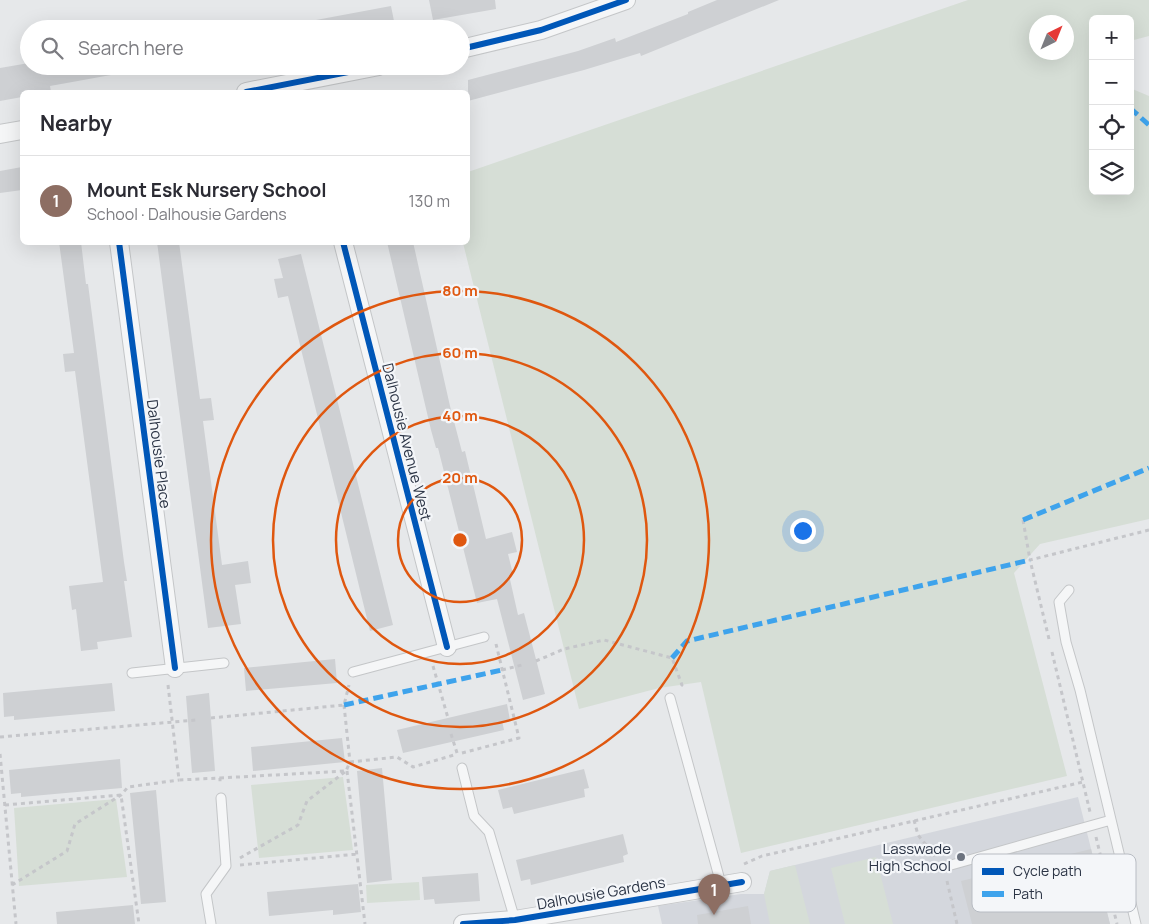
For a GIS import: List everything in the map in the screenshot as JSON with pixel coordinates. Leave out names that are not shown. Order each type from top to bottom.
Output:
[{"type":"street","points":[[470,47],[541,30],[626,0]]},
{"type":"street","points":[[269,90],[304,87],[347,75]]},
{"type":"street","points":[[0,134],[20,130]]},
{"type":"street","name":"Dalhousie Place","points":[[119,245],[171,669]]},
{"type":"street","name":"Dalhousie Avenue West","points":[[344,245],[447,647]]},
{"type":"street","name":"Dalhousie Gardens","points":[[464,924],[516,922],[720,879],[742,882]]},
{"type":"lane","points":[[1069,590],[1058,602],[1066,642],[1080,690],[1119,854]]},
{"type":"lane","points":[[353,672],[484,637]]},
{"type":"lane","points":[[132,673],[224,663]]},
{"type":"lane","points":[[670,698],[720,879]]},
{"type":"lane","points":[[462,768],[474,816],[489,832],[516,922]]},
{"type":"lane","points":[[211,924],[206,894],[226,866],[221,798]]},
{"type":"lane","points":[[990,854],[1111,820]]},
{"type":"lane","points":[[944,867],[972,859]]},
{"type":"path","points":[[1023,520],[1030,560]]},
{"type":"path","points":[[350,762],[397,757],[413,767],[519,738],[494,635],[484,637]]},
{"type":"path","points":[[536,661],[564,649],[604,640],[672,658],[682,685],[670,698]]},
{"type":"path","points":[[429,652],[448,718]]},
{"type":"path","points":[[502,670],[522,665]]},
{"type":"path","points":[[171,669],[172,722],[179,780]]},
{"type":"path","points":[[226,866],[298,825],[307,801],[346,771],[350,762],[344,705],[353,672]]},
{"type":"path","points":[[211,718],[344,705]]},
{"type":"path","points":[[0,737],[196,720]]},
{"type":"path","points":[[451,734],[462,768]]},
{"type":"path","points":[[0,754],[16,924]]},
{"type":"path","points":[[12,885],[67,850],[75,824],[120,795],[128,787],[179,780],[346,771]]},
{"type":"path","points":[[346,771],[365,924]]},
{"type":"path","points":[[220,778],[221,798]]},
{"type":"path","points":[[720,879],[762,856],[1082,781],[1102,787]]},
{"type":"path","points":[[5,805],[120,795]]},
{"type":"path","points":[[120,795],[139,924]]},
{"type":"path","points":[[226,866],[357,854]]},
{"type":"shaded area","points":[[968,0],[1149,0],[1149,36],[1134,40],[1134,15],[1089,15],[1089,195],[1134,195],[1134,90],[1149,96],[1149,519],[1040,544],[1014,573],[1067,776],[741,853],[701,682],[659,688],[579,709],[463,245],[470,245],[470,171]]},
{"type":"shaded area","points":[[343,777],[353,850],[259,858],[251,785]]},
{"type":"shaded area","name":"Lasswade High School","points":[[1078,797],[1092,854],[972,854],[972,912],[1107,912],[1110,924],[662,924],[658,906],[741,894],[764,894],[770,871]]},
{"type":"shaded area","points":[[116,799],[127,877],[19,886],[14,808]]},
{"type":"shaded area","points":[[876,857],[893,924],[845,924],[831,868]]},
{"type":"shaded area","points":[[795,865],[810,924],[770,924],[764,894],[770,871]]},
{"type":"shaded area","points":[[419,882],[420,900],[367,903],[366,885]]},
{"type":"building","points":[[429,0],[495,0],[496,9],[433,20]]},
{"type":"building","points":[[717,0],[779,0],[641,56],[640,53],[470,100],[468,80],[578,51],[615,38],[616,42],[688,14],[688,12]]},
{"type":"building","points":[[391,6],[394,20],[316,20]]},
{"type":"building","points":[[20,65],[20,75],[111,75],[50,86],[51,90],[20,90],[20,97],[0,101],[0,68]]},
{"type":"building","points":[[20,167],[20,190],[0,193],[0,171]]},
{"type":"building","points":[[59,245],[81,245],[127,581],[124,581],[132,637],[97,642],[98,649],[81,651],[76,609],[72,610],[69,586],[103,582],[75,371],[65,372],[63,354],[74,353]]},
{"type":"building","points":[[157,245],[179,245],[200,399],[211,398],[214,420],[203,421],[222,565],[248,561],[251,583],[235,585],[241,624],[208,628]]},
{"type":"building","points":[[388,245],[414,245],[450,406],[462,452],[465,451],[486,539],[512,532],[517,552],[508,554],[513,574],[509,575],[518,615],[524,613],[545,694],[523,700],[497,599],[477,603],[438,448],[436,448]]},
{"type":"building","points":[[301,254],[393,625],[370,631],[288,296],[278,298],[274,279],[283,278],[278,259]]},
{"type":"building","points":[[335,659],[337,683],[246,691],[244,668]]},
{"type":"building","points":[[112,683],[115,711],[14,720],[14,716],[4,717],[3,693]]},
{"type":"building","points":[[209,693],[215,771],[192,773],[186,696]]},
{"type":"building","points":[[507,704],[510,720],[502,721],[504,730],[403,753],[397,730]]},
{"type":"building","points":[[342,738],[345,762],[253,771],[251,747]]},
{"type":"building","points":[[120,759],[122,788],[21,797],[21,793],[11,794],[9,770]]},
{"type":"building","points":[[382,768],[392,880],[367,883],[357,771]]},
{"type":"building","points":[[584,769],[589,788],[584,789],[585,797],[514,814],[512,807],[503,809],[498,790]]},
{"type":"building","points":[[156,790],[166,902],[141,904],[130,793]]},
{"type":"building","points":[[623,834],[628,854],[623,856],[624,862],[531,885],[530,879],[521,881],[516,860]]},
{"type":"building","points":[[1091,849],[1092,854],[1071,854]]},
{"type":"building","points":[[478,873],[480,901],[435,904],[434,899],[424,900],[422,877]]},
{"type":"building","points":[[972,878],[972,912],[1107,912],[1110,924],[972,924],[961,881]]},
{"type":"building","points":[[358,884],[361,912],[333,915],[333,910],[269,916],[267,892]]},
{"type":"building","points":[[133,905],[135,924],[57,924],[56,912]]},
{"type":"building","points":[[748,906],[751,924],[698,924],[697,915]]},
{"type":"marked path","points":[[1134,112],[1149,125]]},
{"type":"marked path","points":[[1023,520],[1149,468]]},
{"type":"marked path","points":[[672,658],[687,641],[1030,560]]},
{"type":"marked path","points":[[344,705],[502,670]]},
{"type":"cycle path","points":[[470,47],[541,30],[626,0]]},
{"type":"cycle path","points":[[256,90],[333,75]]},
{"type":"cycle path","points":[[119,245],[175,668]]},
{"type":"cycle path","points":[[344,245],[447,647]]},
{"type":"cycle path","points":[[463,924],[515,920],[742,882]]},
{"type":"place","name":"Lasswade High School","points":[[961,857]]},
{"type":"place","name":"Mount Esk Nursery School","points":[[714,915]]}]
